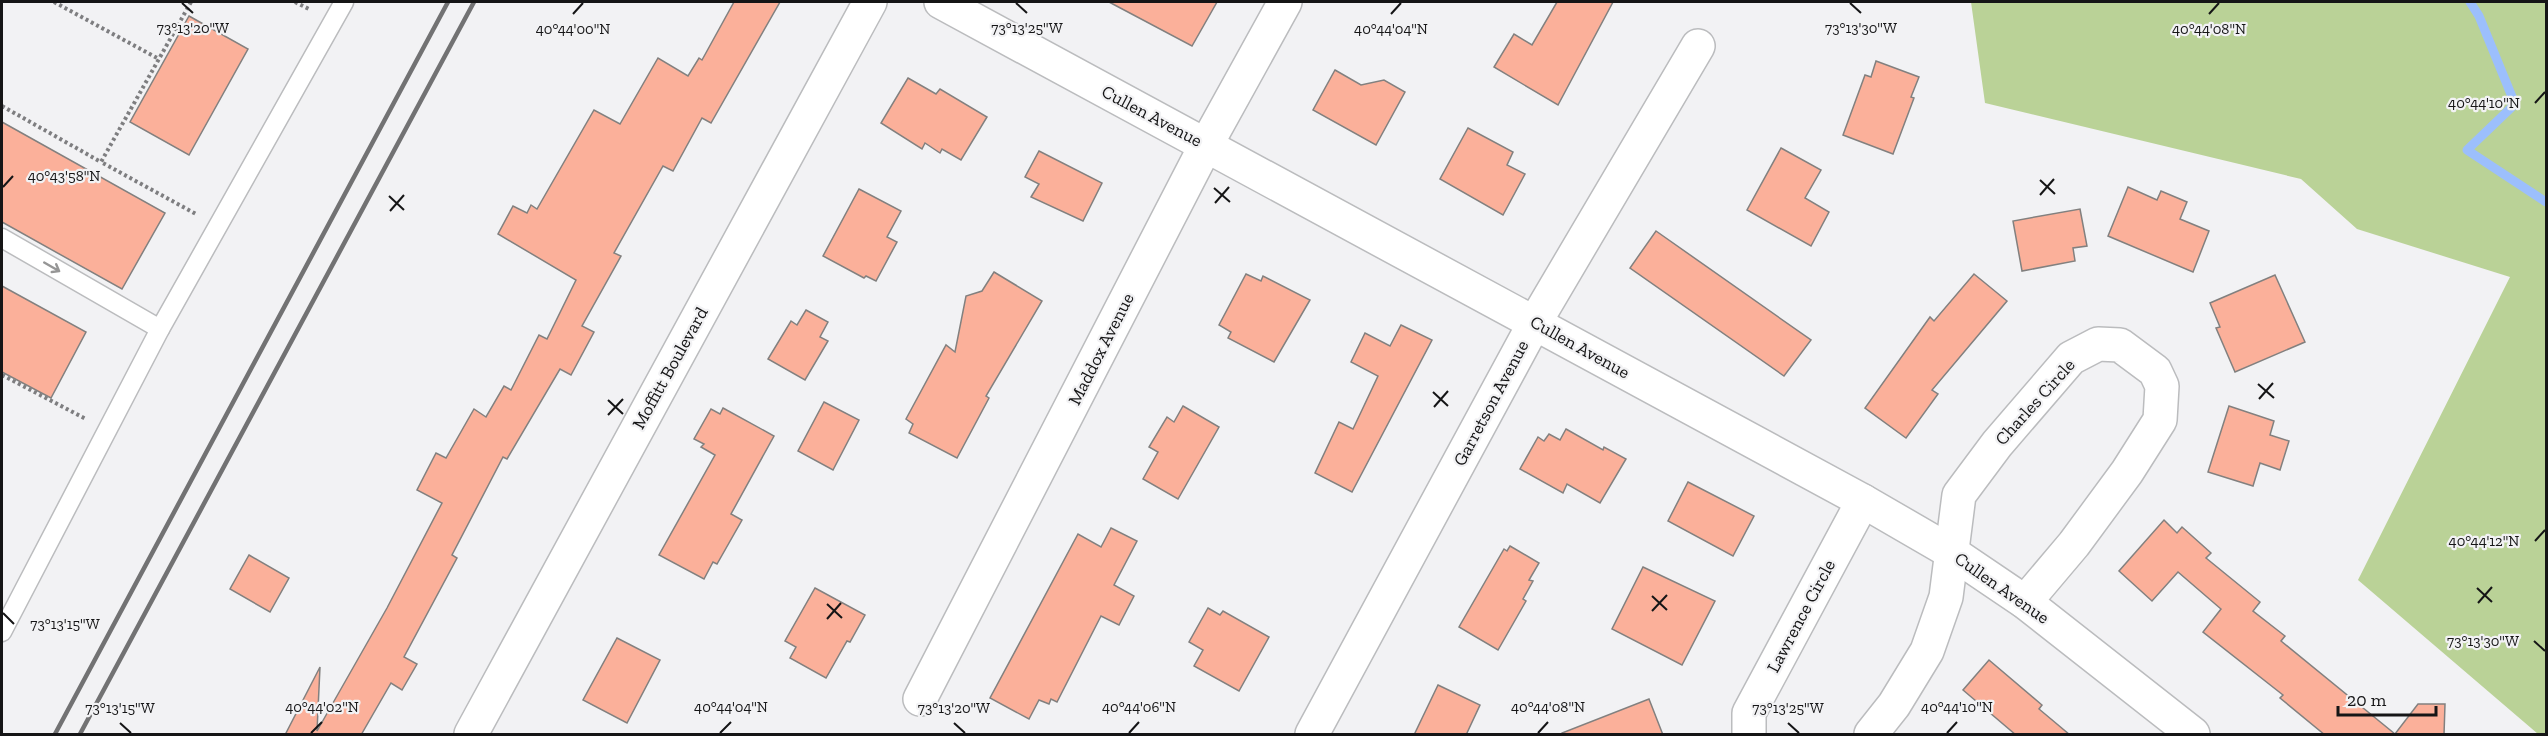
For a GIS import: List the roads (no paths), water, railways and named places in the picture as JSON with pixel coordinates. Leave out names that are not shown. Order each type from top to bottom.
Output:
[{"type":"street","name":"Moffitt Boulevard","points":[[471,735],[870,2]]},
{"type":"street","name":"Cullen Avenue","points":[[941,2],[1535,322],[1863,501],[1951,552],[2025,602],[2193,735]]},
{"type":"street","name":"Maddox Avenue","points":[[920,699],[1206,146],[1285,2]]},
{"type":"street","name":"Garretson Avenue","points":[[1312,735],[1535,322],[1698,46]]},
{"type":"street","name":"Charles Circle","points":[[1951,552],[1959,495],[1997,444],[2070,358],[2098,344],[2120,345],[2155,370],[2162,386],[2160,420],[2127,472],[2074,543],[2025,602]]},
{"type":"street","name":"Lawrence Circle","points":[[1749,735],[1749,713],[1863,501]]},
{"type":"street","points":[[1871,735],[1894,705],[1927,651],[1946,597],[1951,552]]},
{"type":"lane","points":[[2,632],[160,328],[344,2]]},
{"type":"lane","points":[[2,238],[160,328]]},
{"type":"waterway","points":[[2470,2],[2479,16],[2515,104],[2467,150],[2546,202]]},
{"type":"railway","points":[[55,734],[448,2]]},
{"type":"railway","points":[[80,734],[474,2]]}]
